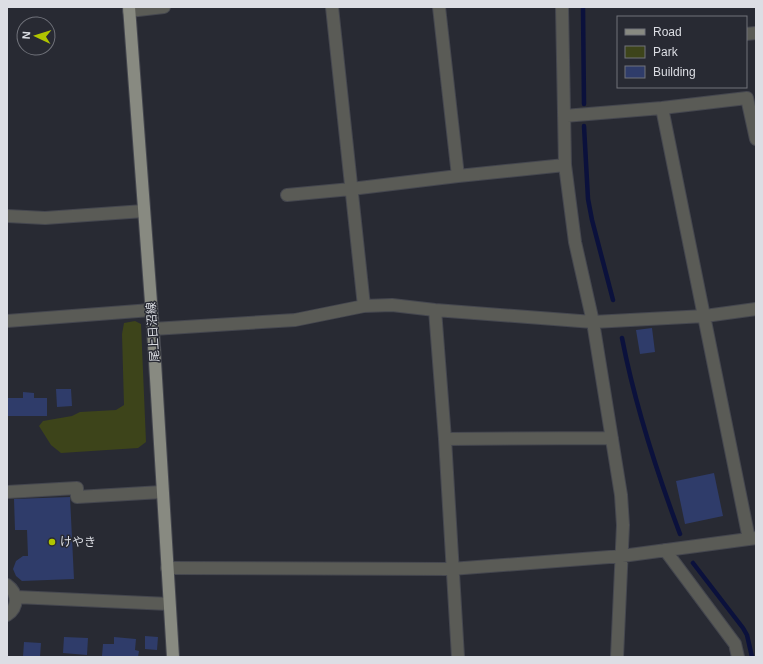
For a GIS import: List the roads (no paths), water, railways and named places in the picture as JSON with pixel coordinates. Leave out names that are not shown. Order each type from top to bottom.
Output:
[{"type":"main road","name":"尾上日沼線","points":[[129,9],[153,329],[173,657]]},
{"type":"street","points":[[129,9],[164,7]]},
{"type":"street","points":[[332,7],[364,306]]},
{"type":"street","points":[[439,7],[458,176]]},
{"type":"street","points":[[562,7],[565,165],[575,242],[594,322],[621,495],[623,525],[617,657]]},
{"type":"street","points":[[564,116],[662,108],[747,98],[756,139]]},
{"type":"street","points":[[167,568],[451,569],[622,556],[752,539],[662,108]]},
{"type":"street","points":[[287,195],[565,165]]},
{"type":"street","points":[[7,216],[45,218],[144,211]]},
{"type":"street","points":[[153,329],[295,320],[364,306],[392,305],[435,310],[594,322],[705,316],[756,309]]},
{"type":"street","points":[[7,321],[151,310]]},
{"type":"street","points":[[435,310],[445,438],[451,569],[458,657]]},
{"type":"street","points":[[445,438],[612,438]]},
{"type":"street","points":[[7,492],[77,488],[77,497],[162,492]]},
{"type":"street","points":[[665,550],[735,644],[738,657]]},
{"type":"street","points":[[7,585],[14,592],[16,598],[14,608],[7,615]]},
{"type":"street","points":[[16,598],[169,604]]},
{"type":"waterway","points":[[583,7],[584,104]]},
{"type":"waterway","points":[[584,126],[588,199],[613,300]]},
{"type":"waterway","points":[[622,338],[633,388],[647,437],[680,534]]},
{"type":"waterway","points":[[693,563],[743,628],[747,635],[752,657]]},
{"type":"place","name":"けやき","points":[[52,542]]}]
